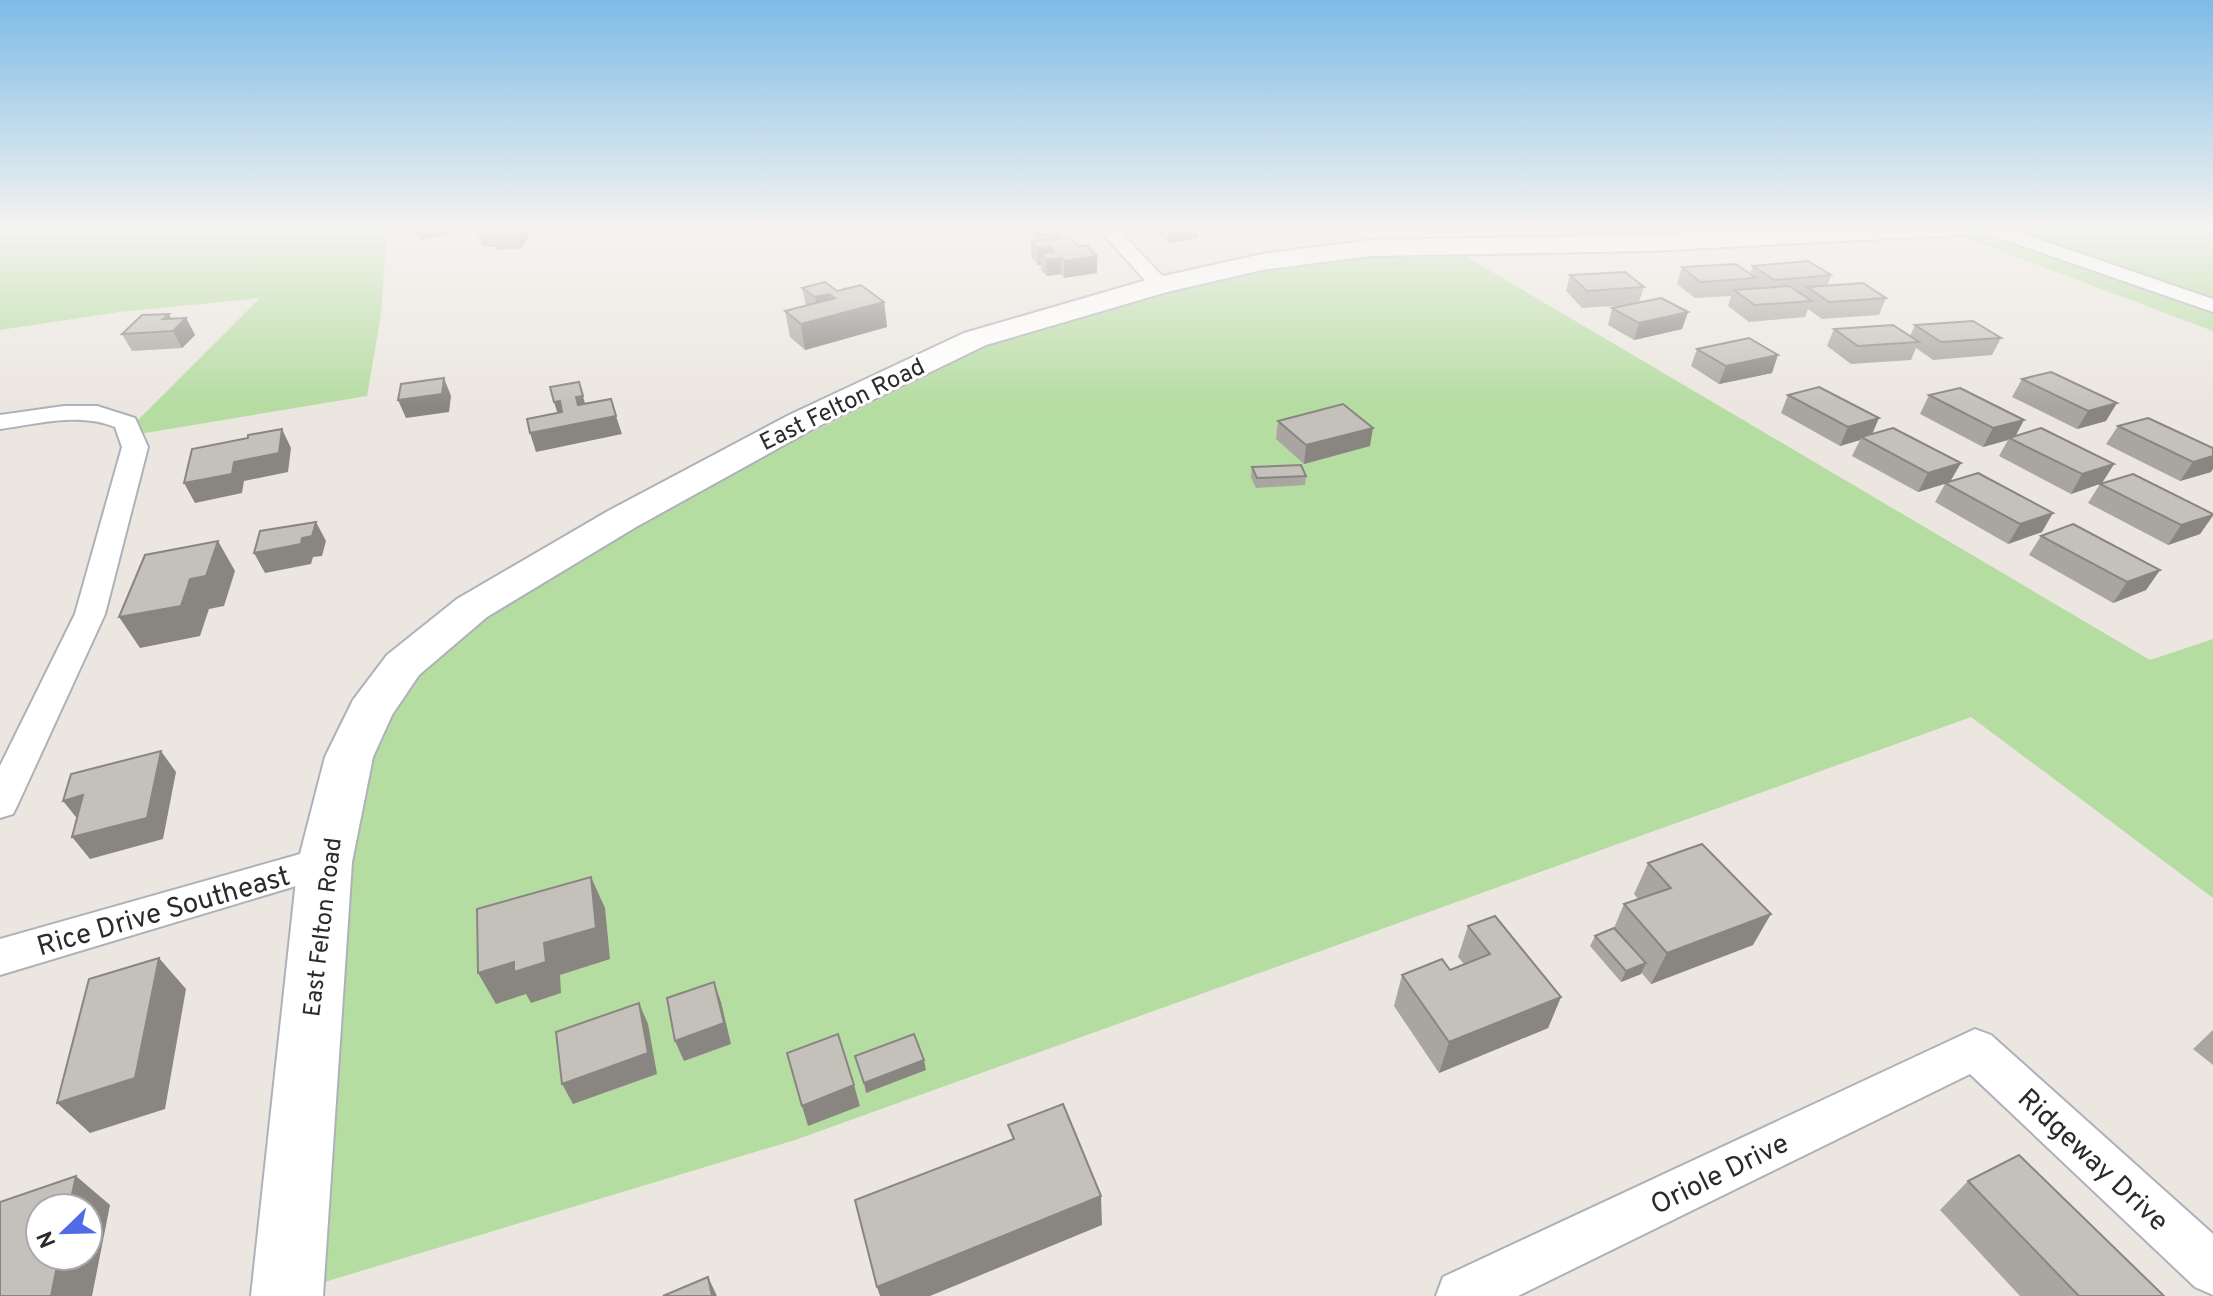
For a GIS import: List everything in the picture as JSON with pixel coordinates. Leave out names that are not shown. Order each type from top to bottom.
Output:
[{"type":"street","name":"East Felton Road","points":[[287,1296],[325,862],[349,757],[370,711],[403,665],[472,608],[622,519],[801,422],[975,339],[1155,286]]},
{"type":"street","points":[[2156,286],[2213,306]]},
{"type":"street","points":[[0,422],[111,414],[126,423],[135,447],[90,614],[0,804]]},
{"type":"street","name":"Rice Drive Southeast","points":[[0,957],[325,862]]},
{"type":"street","name":"Ridgeway Drive","points":[[1975,1049],[2213,1269]]},
{"type":"street","name":"Oriole Drive","points":[[1462,1296],[1975,1049]]},
{"type":"green space","points":[[0,286],[383,286],[367,396],[121,437],[260,298],[119,312],[0,330]]},
{"type":"green space","points":[[1155,286],[1517,286],[2150,660],[2213,639],[2213,898],[1971,717],[795,1140],[288,1293],[325,862],[387,689],[566,553],[1039,321]]},
{"type":"green space","points":[[2095,286],[2213,286],[2213,331]]},
{"type":"building","points":[[831,286],[837,291],[863,286],[884,302],[801,324],[785,311],[835,298],[829,294],[815,297],[802,288]]},
{"type":"building","points":[[1582,286],[1644,287],[1587,291]]},
{"type":"building","points":[[1790,286],[1812,301],[1755,305],[1734,290]]},
{"type":"building","points":[[1868,286],[1886,298],[1829,302],[1807,287]]},
{"type":"building","points":[[1661,298],[1688,312],[1639,323],[1612,308]]},
{"type":"building","points":[[169,314],[163,319],[186,318],[173,331],[122,334],[142,315]]},
{"type":"building","points":[[1973,321],[2001,338],[1941,342],[1915,325]]},
{"type":"building","points":[[1893,325],[1919,342],[1858,346],[1834,329]]},
{"type":"building","points":[[1749,338],[1778,355],[1726,366],[1697,349]]},
{"type":"building","points":[[2051,372],[2117,403],[2088,411],[2022,379]]},
{"type":"building","points":[[444,378],[442,394],[398,400],[401,384]]},
{"type":"building","points":[[579,382],[583,396],[576,397],[578,405],[611,399],[616,416],[530,433],[527,419],[562,412],[560,401],[554,402],[550,387]]},
{"type":"building","points":[[1819,387],[1879,418],[1848,427],[1788,395]]},
{"type":"building","points":[[1960,388],[2024,420],[1993,428],[1929,395]]},
{"type":"building","points":[[1343,404],[1373,428],[1306,445],[1278,421]]},
{"type":"building","points":[[2148,418],[2213,448],[2213,456],[2193,462],[2118,426]]},
{"type":"building","points":[[1893,428],[1961,463],[1928,473],[1861,437]]},
{"type":"building","points":[[2041,428],[2114,464],[2082,474],[2009,438]]},
{"type":"building","points":[[282,429],[279,453],[234,462],[232,474],[184,483],[192,449]]},
{"type":"building","points":[[1301,465],[1306,476],[1257,478],[1252,467]]},
{"type":"building","points":[[1978,473],[2053,513],[2020,524],[1945,483]]},
{"type":"building","points":[[2133,474],[2213,515],[2181,525],[2100,484]]},
{"type":"building","points":[[316,522],[312,536],[302,538],[301,544],[254,553],[260,531]]},
{"type":"building","points":[[2073,524],[2160,570],[2127,582],[2041,536]]},
{"type":"building","points":[[218,541],[206,576],[190,579],[181,606],[119,617],[145,555]]},
{"type":"building","points":[[161,751],[147,818],[72,837],[83,795],[63,801],[71,774]]},
{"type":"building","points":[[1702,844],[1771,914],[1667,953],[1624,904],[1671,888],[1648,863]]},
{"type":"building","points":[[591,877],[596,928],[544,943],[546,962],[514,972],[514,962],[478,973],[477,909]]},
{"type":"building","points":[[1495,916],[1561,997],[1449,1042],[1402,975],[1442,959],[1450,970],[1490,954],[1468,926]]},
{"type":"building","points":[[1614,928],[1646,963],[1626,971],[1595,936]]},
{"type":"building","points":[[159,958],[135,1078],[57,1103],[89,979]]},
{"type":"building","points":[[714,982],[724,1023],[675,1041],[667,998]]},
{"type":"building","points":[[639,1003],[648,1053],[562,1084],[556,1032]]},
{"type":"building","points":[[838,1034],[854,1085],[802,1106],[787,1053]]},
{"type":"building","points":[[914,1034],[924,1060],[864,1083],[855,1056]]},
{"type":"building","points":[[1063,1104],[1101,1196],[877,1287],[855,1200],[1014,1139],[1008,1125]]},
{"type":"building","points":[[2019,1155],[2164,1296],[2079,1296],[1968,1181]]},
{"type":"building","points":[[76,1176],[72,1192],[29,1192]]},
{"type":"building","points":[[24,1194],[24,1272],[56,1272],[51,1296],[0,1296],[0,1202]]},
{"type":"building","points":[[708,1277],[712,1296],[663,1296]]}]
